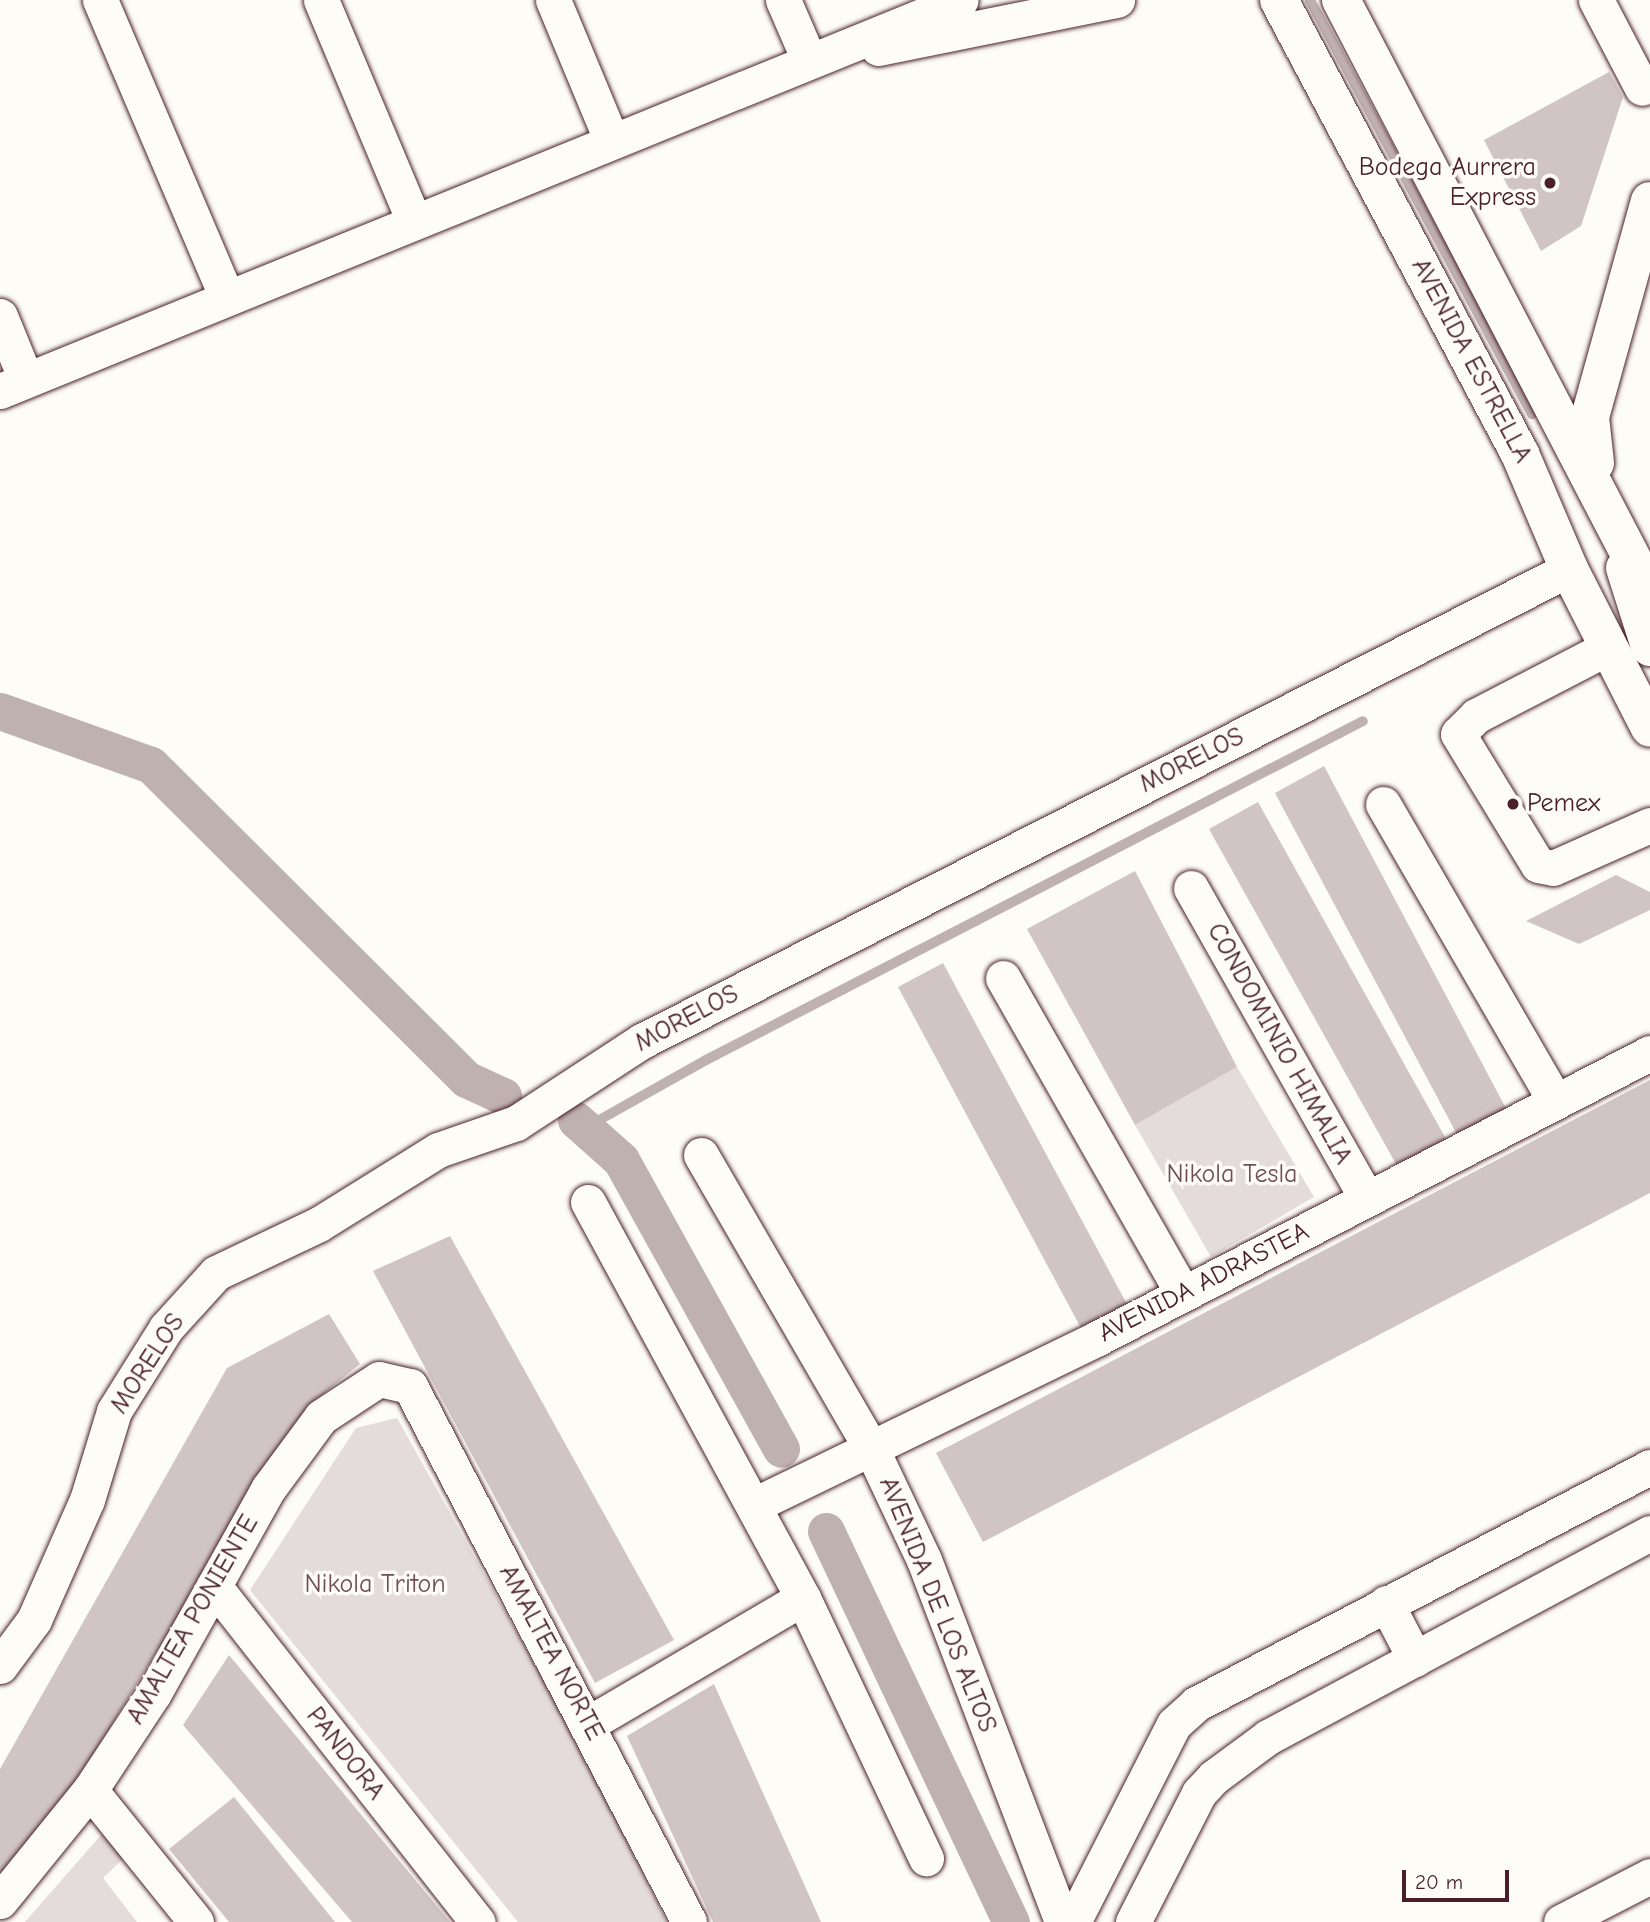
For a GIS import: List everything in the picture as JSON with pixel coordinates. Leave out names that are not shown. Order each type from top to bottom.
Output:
[{"type":"main road","name":"AVENIDA ESTRELLA","points":[[1279,0],[1520,454],[1569,569],[1650,728]]},
{"type":"main road","name":"AVENIDA ESTRELLA","points":[[1341,0],[1600,489],[1650,593]]},
{"type":"main road","points":[[1600,489],[1590,417],[1650,201]]},
{"type":"main road","name":"AVENIDA ESTRELLA","points":[[1600,489],[1650,647]]},
{"type":"street","points":[[100,0],[227,298]]},
{"type":"street","points":[[321,0],[414,220]]},
{"type":"street","points":[[553,0],[611,139]]},
{"type":"street","points":[[783,0],[809,60]]},
{"type":"street","points":[[0,316],[13,386],[611,139],[961,0]]},
{"type":"street","points":[[809,60],[1117,0]]},
{"type":"street","points":[[1595,0],[1642,88]]},
{"type":"street","name":"MORELOS","points":[[0,1666],[39,1608],[87,1500],[114,1411],[166,1328],[216,1273],[319,1224],[438,1150],[516,1123],[642,1041],[1569,569]]},
{"type":"street","points":[[1609,647],[1476,716],[1458,734],[1538,865],[1553,868],[1650,825]]},
{"type":"street","points":[[1383,804],[1555,1101]]},
{"type":"street","name":"CONDOMINIO HIMALIA","points":[[1191,888],[1367,1199]]},
{"type":"street","points":[[1003,978],[1184,1293]]},
{"type":"street","name":"AVENIDA ADRASTEA","points":[[754,1505],[872,1450],[1184,1293],[1650,1053]]},
{"type":"street","name":"AVENIDA DE LOS ALTOS","points":[[701,1155],[872,1450],[924,1560],[1062,1922]]},
{"type":"street","points":[[588,1202],[803,1598],[926,1857]]},
{"type":"street","name":"AMALTEA PONIENTE","points":[[0,1901],[90,1790],[154,1693],[268,1489],[321,1417],[379,1379],[410,1386]]},
{"type":"street","name":"AMALTEA NORTE","points":[[410,1386],[689,1922]]},
{"type":"street","points":[[1073,1922],[1174,1724],[1196,1704],[1650,1467]]},
{"type":"street","points":[[1133,1922],[1199,1793],[1214,1777],[1268,1737],[1650,1533]]},
{"type":"street","name":"PANDORA","points":[[214,1586],[477,1922]]},
{"type":"street","points":[[588,1724],[803,1598]]},
{"type":"street","points":[[1386,1603],[1415,1659]]},
{"type":"street","points":[[90,1790],[196,1922]]},
{"type":"street","points":[[1561,1922],[1650,1876]]},
{"type":"green space","name":"Nikola Tesla","points":[[1237,1067],[1314,1197],[1211,1257],[1135,1125]]},
{"type":"green space","name":"Nikola Triton","points":[[397,1418],[569,1726],[667,1922],[518,1922],[250,1590],[356,1428]]},
{"type":"green space","points":[[108,1827],[130,1852],[103,1878],[137,1922],[25,1922]]},
{"type":"building","name":"Bodega Aurrera Express","points":[[1609,72],[1623,97],[1581,226],[1541,251],[1484,140]]},
{"type":"building","points":[[1324,766],[1509,1114],[1460,1140],[1275,793]]},
{"type":"building","points":[[1258,802],[1450,1146],[1401,1173],[1209,829]]},
{"type":"building","points":[[1135,871],[1237,1067],[1135,1125],[1027,929]]},
{"type":"building","points":[[1616,875],[1650,892],[1650,910],[1579,944],[1526,921]]},
{"type":"building","points":[[943,963],[1128,1306],[1082,1330],[898,987]]},
{"type":"building","points":[[1650,1080],[1650,1193],[983,1542],[936,1453]]},
{"type":"building","points":[[450,1236],[674,1640],[595,1683],[373,1271]]},
{"type":"building","points":[[329,1314],[360,1364],[307,1407],[77,1781],[0,1878],[0,1769],[227,1368]]},
{"type":"building","points":[[229,1655],[450,1922],[352,1922],[183,1725]]},
{"type":"building","points":[[714,1684],[821,1922],[713,1922],[627,1736]]},
{"type":"building","points":[[234,1797],[335,1922],[229,1922],[169,1849]]},
{"type":"waterway","points":[[1310,0],[1532,414]]},
{"type":"waterway","points":[[0,711],[151,765],[466,1079],[503,1096]]},
{"type":"waterway","points":[[585,1128],[706,1060],[1363,721]]},
{"type":"waterway","points":[[576,1120],[621,1160],[781,1449]]},
{"type":"waterway","points":[[826,1531],[1011,1922]]},
{"type":"place","name":"Bodega Aurrera Express","points":[[1550,183]]},
{"type":"place","name":"Pemex","points":[[1513,804]]}]
